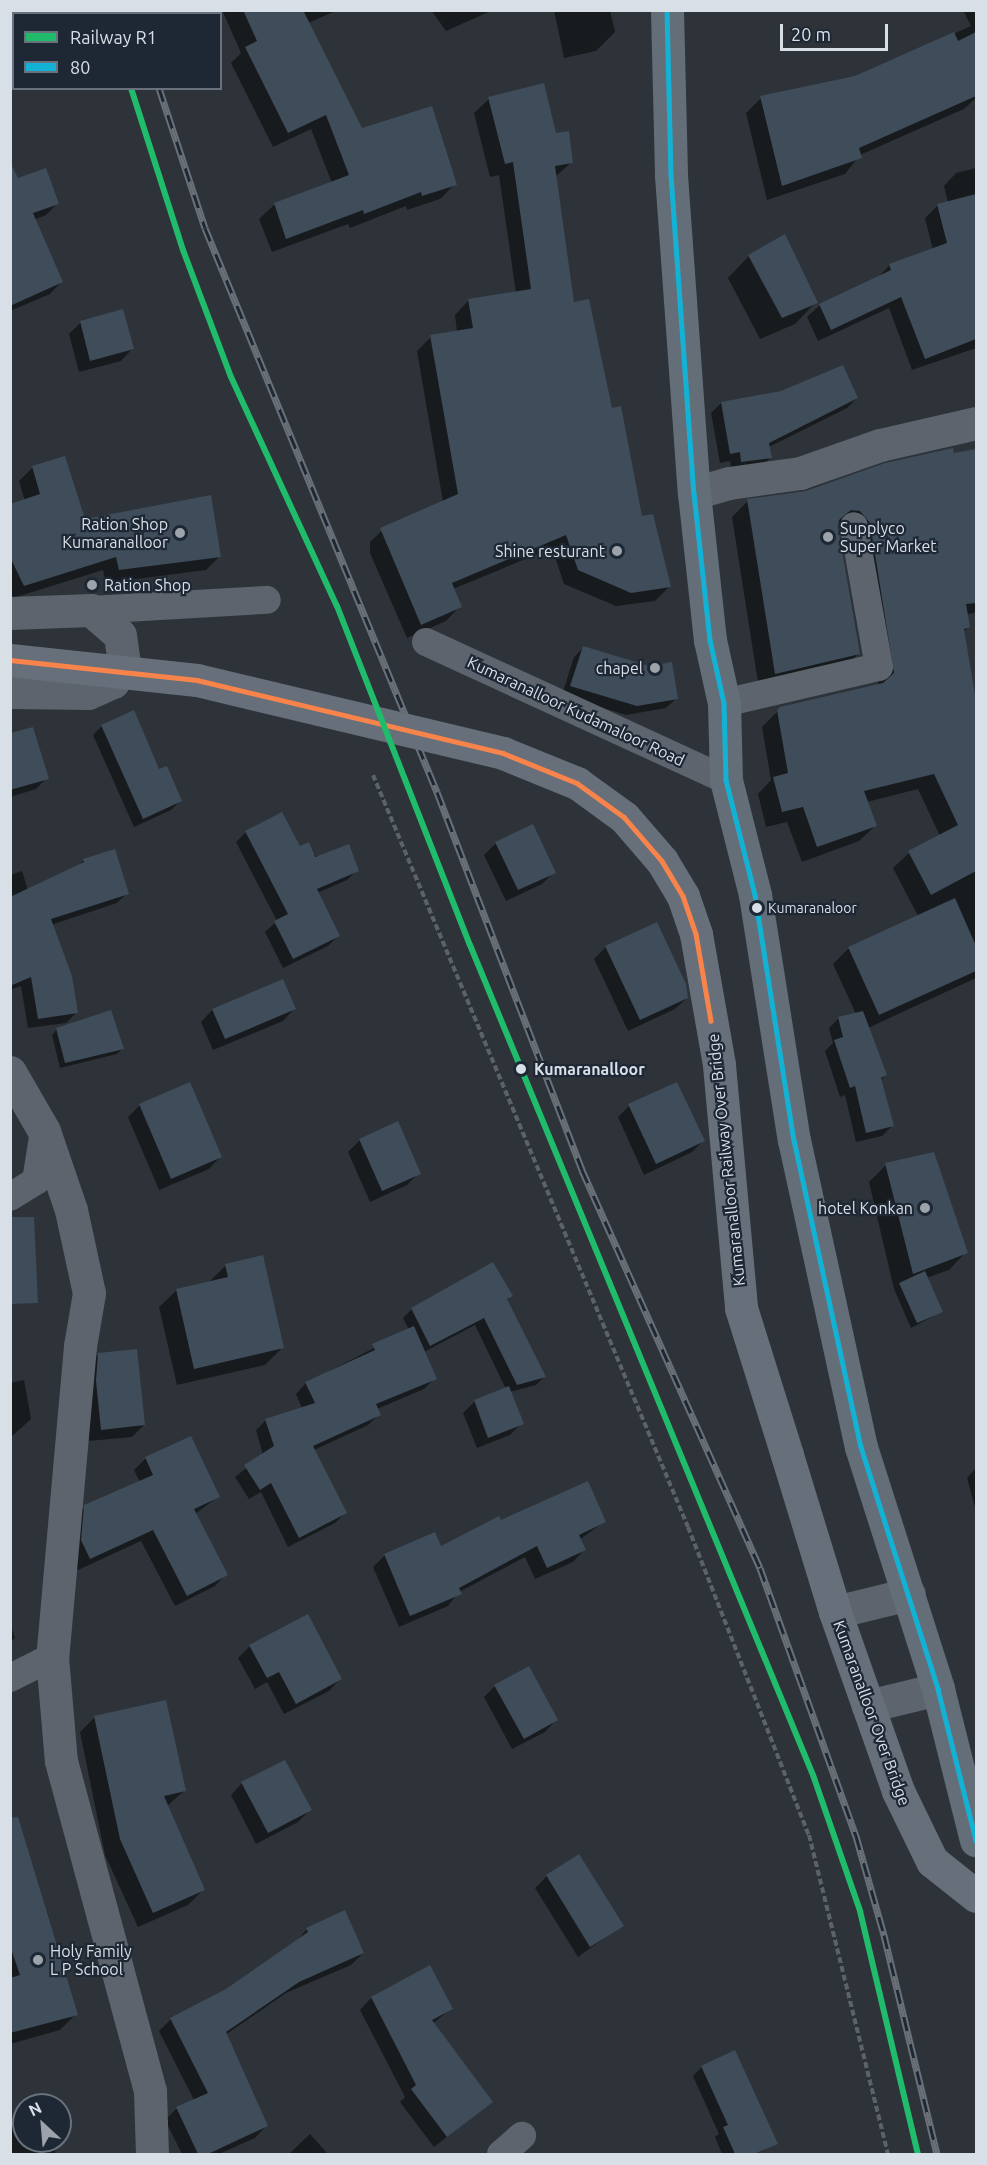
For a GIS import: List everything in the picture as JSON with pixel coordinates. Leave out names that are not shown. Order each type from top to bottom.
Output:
[{"type":"main road","points":[[667,10],[671,175],[694,493],[710,640],[724,702],[726,780],[755,895],[795,1140],[861,1447],[938,1689],[976,1840]]},
{"type":"main road","name":"Kumaranalloor Railway Over Bridge","points":[[10,660],[197,680],[503,753],[577,783],[624,817],[662,861],[683,896],[696,934],[719,1065],[741,1308],[836,1612]]},
{"type":"main road","name":"Kumaranalloor Over Bridge","points":[[836,1612],[898,1791],[932,1861],[976,1896]]},
{"type":"street","points":[[694,493],[729,483],[800,473],[880,445],[976,423]]},
{"type":"street","points":[[724,702],[879,667],[854,526]]},
{"type":"street","points":[[10,613],[267,600]]},
{"type":"street","points":[[10,692],[88,693],[113,682],[124,663],[120,635],[91,610]]},
{"type":"street","name":"Kumaranalloor Kudamaloor Road","points":[[426,642],[726,780]]},
{"type":"street","points":[[10,1072],[44,1131],[71,1210],[89,1293],[80,1346],[52,1657],[61,1761],[150,2091],[152,2154]]},
{"type":"street","points":[[10,1197],[36,1181],[44,1131]]},
{"type":"street","points":[[836,1612],[909,1594]]},
{"type":"street","points":[[10,1678],[52,1657]]},
{"type":"street","points":[[868,1706],[938,1689]]},
{"type":"street","points":[[501,2154],[522,2136]]},
{"type":"path","points":[[373,775],[688,1527],[809,1835],[888,2154]]},
{"type":"building","points":[[243,10],[303,10],[362,128],[432,106],[457,185],[422,196],[421,192],[364,214],[363,210],[286,239],[274,203],[349,175],[326,115],[288,133],[245,47],[257,41]]},
{"type":"building","points":[[954,32],[958,41],[976,32],[976,96],[859,148],[862,158],[782,186],[760,96],[855,76]]},
{"type":"building","points":[[544,83],[556,133],[569,131],[573,163],[555,166],[574,302],[589,299],[612,408],[621,406],[642,516],[653,514],[671,587],[631,593],[578,570],[566,535],[452,583],[462,607],[421,625],[380,528],[458,494],[430,335],[473,328],[468,299],[531,289],[513,162],[505,164],[488,97]]},
{"type":"building","points":[[10,162],[18,178],[46,168],[59,204],[33,213],[63,282],[10,306]]},
{"type":"building","points":[[976,194],[976,339],[925,359],[901,297],[831,330],[819,304],[891,270],[889,264],[947,243],[937,204]]},
{"type":"building","points":[[785,234],[818,303],[782,318],[748,255]]},
{"type":"building","points":[[123,309],[134,349],[90,361],[80,321]]},
{"type":"building","points":[[843,365],[858,398],[769,443],[772,458],[741,462],[740,452],[730,454],[721,402],[781,391]]},
{"type":"building","points":[[953,448],[954,453],[976,449],[976,603],[966,604],[970,627],[964,629],[976,701],[976,871],[931,895],[908,851],[958,825],[934,774],[864,791],[877,826],[817,847],[803,807],[782,812],[773,777],[788,773],[777,710],[780,707],[883,683],[894,673],[870,523],[860,511],[851,510],[839,520],[838,528],[860,654],[775,674],[747,499],[806,491],[885,463]]},
{"type":"building","points":[[65,456],[85,519],[211,495],[221,557],[119,570],[116,557],[24,586],[10,557],[10,504],[40,494],[32,466]]},
{"type":"building","points":[[583,646],[649,666],[672,662],[678,699],[637,706],[570,686]]},
{"type":"building","points":[[134,710],[159,769],[167,766],[182,801],[143,819],[101,725]]},
{"type":"building","points":[[33,727],[49,779],[10,790],[10,733]]},
{"type":"building","points":[[282,812],[300,846],[309,842],[315,857],[349,844],[359,871],[317,889],[340,936],[293,959],[274,921],[288,914],[245,831]]},
{"type":"building","points":[[533,824],[556,873],[518,890],[495,842]]},
{"type":"building","points":[[115,849],[129,894],[51,919],[72,976],[78,1013],[38,1019],[31,977],[10,986],[10,897],[84,862],[83,859]]},
{"type":"building","points":[[955,898],[976,946],[976,971],[879,1015],[848,947]]},
{"type":"building","points":[[657,922],[686,984],[688,998],[640,1020],[605,946]]},
{"type":"building","points":[[283,979],[296,1009],[225,1039],[212,1009]]},
{"type":"building","points":[[111,1010],[124,1049],[65,1063],[56,1028]]},
{"type":"building","points":[[863,1011],[887,1075],[881,1078],[894,1126],[866,1133],[855,1086],[850,1088],[834,1040],[843,1037],[838,1017]]},
{"type":"building","points":[[190,1082],[222,1157],[171,1179],[139,1104]]},
{"type":"building","points":[[677,1082],[705,1141],[656,1164],[628,1104]]},
{"type":"building","points":[[398,1121],[421,1174],[382,1191],[359,1139]]},
{"type":"building","name":"hotel Konkan","points":[[934,1152],[968,1253],[913,1274],[885,1163]]},
{"type":"building","points":[[10,1217],[34,1217],[38,1303],[10,1304]]},
{"type":"building","points":[[263,1255],[284,1348],[194,1369],[176,1289],[228,1277],[225,1264]]},
{"type":"building","points":[[493,1262],[513,1296],[507,1299],[546,1377],[517,1385],[484,1318],[430,1346],[411,1308]]},
{"type":"building","points":[[925,1271],[943,1312],[917,1323],[899,1283]]},
{"type":"building","points":[[414,1326],[437,1379],[376,1404],[381,1415],[313,1446],[347,1513],[299,1538],[271,1483],[260,1490],[244,1465],[274,1446],[265,1419],[315,1403],[305,1382],[375,1350],[372,1344]]},
{"type":"building","points":[[137,1349],[145,1425],[101,1430],[96,1381],[98,1353]]},
{"type":"building","points":[[509,1386],[524,1424],[488,1438],[474,1400]]},
{"type":"building","points":[[191,1436],[220,1497],[194,1509],[228,1575],[187,1596],[153,1530],[90,1559],[81,1540],[84,1505],[153,1475],[145,1457]]},
{"type":"building","points":[[588,1481],[606,1522],[579,1535],[586,1550],[547,1568],[537,1546],[459,1588],[462,1594],[410,1616],[384,1554],[435,1532],[441,1546],[499,1516],[501,1520]]},
{"type":"building","points":[[308,1614],[342,1679],[296,1704],[279,1672],[267,1678],[249,1645]]},
{"type":"building","points":[[529,1666],[558,1720],[524,1739],[494,1685]]},
{"type":"building","points":[[166,1700],[186,1791],[164,1796],[205,1890],[153,1913],[120,1839],[94,1716]]},
{"type":"building","points":[[285,1760],[312,1810],[268,1833],[241,1782]]},
{"type":"building","name":"Holy Family L P School","points":[[18,1817],[78,2015],[10,2033],[10,1978],[20,1975],[10,1946],[10,1818]]},
{"type":"building","points":[[579,1854],[624,1926],[590,1947],[546,1875]]},
{"type":"building","points":[[345,1910],[364,1953],[299,1982],[226,2032],[268,2126],[208,2154],[198,2154],[176,2107],[208,2093],[170,2018],[226,1989],[308,1932],[306,1928]]},
{"type":"building","points":[[430,1965],[453,2009],[432,2020],[493,2102],[447,2137],[411,2089],[416,2085],[371,1997]]},
{"type":"building","points":[[735,2050],[778,2144],[754,2154],[735,2154],[723,2127],[728,2125],[701,2066]]},
{"type":"railway","points":[[160,90],[205,228],[437,792],[582,1170],[760,1568],[856,1836],[884,1935],[937,2154]]},
{"type":"rail line","name":"R1","points":[[132,90],[183,250],[231,377],[337,606],[470,945],[813,1775],[860,1911],[918,2154]]},
{"type":"transit line","name":"80","points":[[667,10],[671,175],[694,493],[710,640],[724,703],[726,780],[755,895],[794,1140],[861,1447],[938,1689],[976,1840]]},
{"type":"transit line","points":[[10,660],[197,680],[503,753],[577,783],[624,817],[662,861],[683,896],[696,934],[711,1021]]},
{"type":"place","name":"Ration Shop Kumaranalloor","points":[[180,533]]},
{"type":"place","name":"Supplyco Super Market","points":[[828,537]]},
{"type":"place","name":"Shine resturant","points":[[617,551]]},
{"type":"place","name":"Ration Shop","points":[[92,585]]},
{"type":"place","name":"chapel","points":[[655,668]]},
{"type":"place","name":"Kumaranaloor","points":[[757,908]]},
{"type":"place","name":"Kumaranalloor","points":[[521,1069]]},
{"type":"place","name":"hotel Konkan","points":[[925,1208]]},
{"type":"place","name":"Holy Family L P School","points":[[38,1960]]}]
